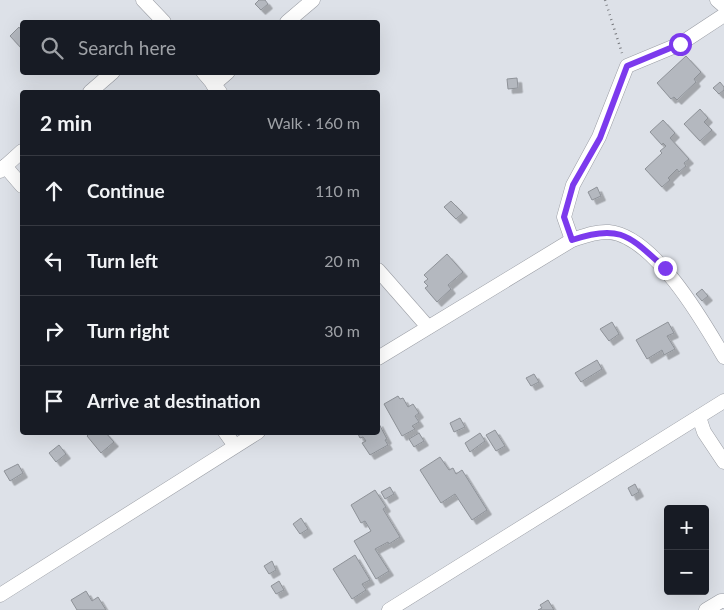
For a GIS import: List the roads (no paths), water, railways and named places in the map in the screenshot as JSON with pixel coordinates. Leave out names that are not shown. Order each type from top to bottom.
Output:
[{"type":"street","points":[[143,0],[162,20]]},
{"type":"street","points":[[289,20],[313,0]]},
{"type":"street","points":[[717,0],[724,6]]},
{"type":"street","points":[[572,240],[564,217],[573,185],[600,138],[627,66],[680,44],[724,15]]},
{"type":"street","points":[[92,90],[110,75]]},
{"type":"street","points":[[205,75],[216,89],[226,75]]},
{"type":"street","points":[[20,153],[3,168],[20,184]]},
{"type":"street","points":[[380,357],[572,240],[591,233],[610,232],[632,239],[665,268],[707,328],[724,357]]},
{"type":"street","points":[[380,272],[428,327]]},
{"type":"street","points":[[389,610],[724,401]]},
{"type":"street","points":[[699,417],[704,432],[724,462]]},
{"type":"street","points":[[227,435],[235,446]]},
{"type":"street","points":[[0,595],[253,435]]},
{"type":"street","points":[[706,610],[724,601]]}]
